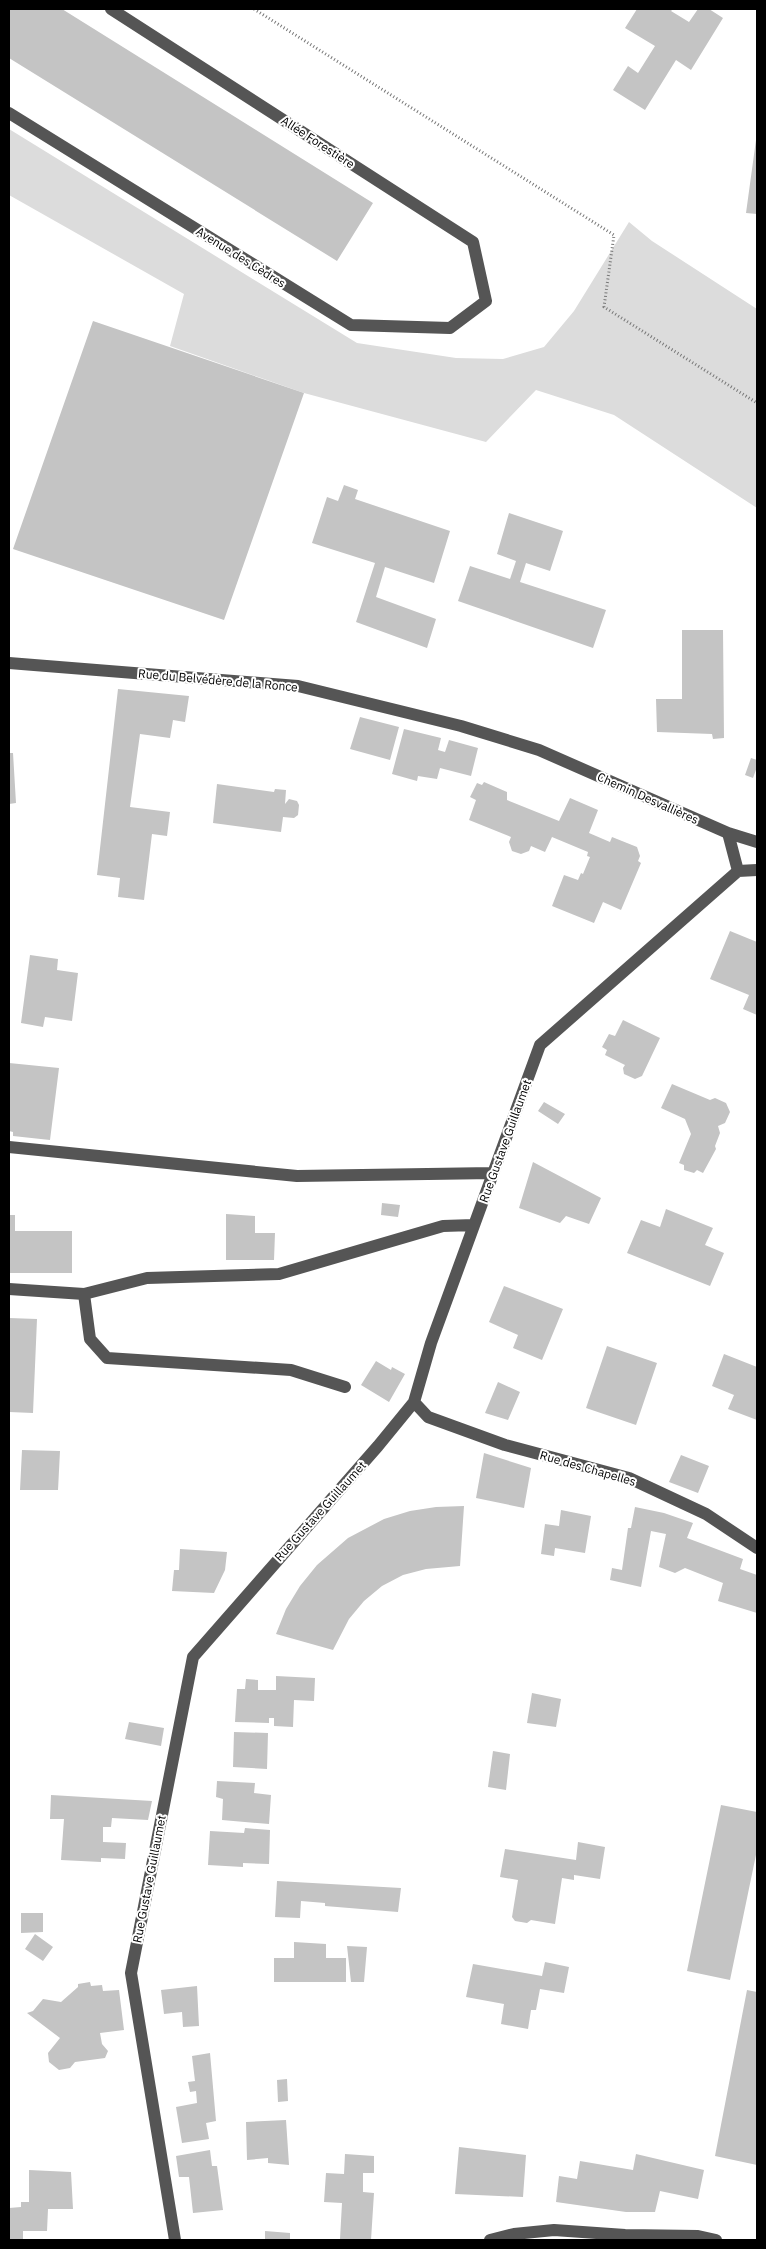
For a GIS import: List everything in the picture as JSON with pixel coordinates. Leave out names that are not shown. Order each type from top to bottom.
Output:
[{"type":"street","name":"Allée Forestière","points":[[112,9],[473,242],[486,301]]},
{"type":"street","name":"Avenue des Cèdres","points":[[9,113],[351,325],[450,328],[486,301]]},
{"type":"street","name":"Rue du Belvédère de la Ronce","points":[[9,664],[298,686],[461,726],[539,750]]},
{"type":"street","name":"Chemin Desvallières","points":[[539,750],[728,832],[757,842]]},
{"type":"street","points":[[728,832],[738,871],[757,870]]},
{"type":"street","name":"Rue Gustave Guillaumet","points":[[176,2240],[131,1973],[193,1657],[378,1446],[414,1402],[431,1343],[540,1045],[738,871]]},
{"type":"street","points":[[9,1147],[297,1176],[493,1173]]},
{"type":"street","points":[[9,1290],[84,1294],[147,1278],[279,1274],[442,1226],[474,1225]]},
{"type":"street","points":[[84,1294],[90,1339],[107,1358],[291,1370],[345,1387]]},
{"type":"street","name":"Rue des Chapelles","points":[[414,1402],[428,1416],[505,1445],[629,1478],[706,1514],[757,1548]]},
{"type":"street","points":[[490,2240],[514,2234],[554,2230],[625,2235],[698,2236],[716,2240]]},
{"type":"path","points":[[254,9],[614,235],[604,307],[757,403]]},
{"type":"shaded area","points":[[9,129],[357,343],[456,358],[503,359],[544,347],[574,311],[629,222],[652,241],[757,309],[757,508],[614,415],[536,390],[486,442],[304,393],[170,346],[184,294],[9,195]]},
{"type":"building","points":[[9,9],[62,9],[373,203],[337,261],[9,58]]},
{"type":"building","points":[[637,9],[673,9],[671,11],[689,22],[698,9],[709,9],[723,18],[691,70],[676,60],[645,110],[613,90],[628,66],[638,73],[655,46],[625,28]]},
{"type":"building","points":[[757,140],[757,214],[746,213]]},
{"type":"building","points":[[93,321],[304,393],[224,620],[13,549]]},
{"type":"building","points":[[344,485],[358,490],[355,499],[450,531],[434,583],[385,567],[376,597],[436,619],[427,648],[356,622],[375,563],[312,543],[327,497],[338,501]]},
{"type":"building","points":[[509,513],[563,531],[550,571],[526,563],[520,582],[606,610],[593,648],[458,601],[470,566],[510,579],[516,561],[497,554]]},
{"type":"building","points":[[682,630],[723,630],[724,738],[713,739],[712,734],[657,732],[656,699],[682,699]]},
{"type":"building","points":[[118,689],[189,696],[185,722],[173,720],[170,738],[140,734],[130,807],[170,812],[167,836],[152,834],[144,900],[118,897],[120,878],[97,875]]},
{"type":"building","points":[[360,717],[399,727],[390,760],[350,749]]},
{"type":"building","points":[[404,729],[441,738],[438,750],[445,752],[449,740],[478,748],[471,776],[440,768],[437,779],[418,776],[417,781],[392,774]]},
{"type":"building","points":[[9,753],[13,753],[16,803],[9,804]]},
{"type":"building","points":[[751,758],[757,760],[757,767],[753,778],[745,775]]},
{"type":"building","points":[[484,782],[507,792],[507,800],[559,821],[570,798],[598,810],[589,833],[610,842],[612,837],[637,847],[640,856],[638,861],[641,863],[621,910],[603,902],[594,923],[552,906],[564,875],[578,880],[581,873],[583,874],[590,857],[587,856],[588,852],[552,837],[545,852],[531,846],[529,851],[521,854],[512,851],[509,842],[511,837],[469,820],[476,800],[470,797],[477,783],[482,785]]},
{"type":"building","points":[[217,784],[274,792],[275,789],[286,790],[285,804],[289,799],[297,801],[299,805],[298,815],[294,818],[283,817],[281,832],[213,823]]},
{"type":"building","points":[[730,931],[757,942],[757,1015],[743,1009],[749,995],[710,979]]},
{"type":"building","points":[[30,955],[58,959],[57,970],[78,973],[72,1021],[45,1017],[43,1027],[21,1023]]},
{"type":"building","points":[[623,1020],[660,1038],[642,1076],[635,1079],[624,1074],[623,1068],[625,1065],[605,1055],[607,1050],[602,1047],[609,1034],[615,1036]]},
{"type":"building","points":[[9,1063],[59,1068],[50,1140],[13,1136],[13,1132],[9,1131]]},
{"type":"building","points":[[672,1084],[710,1100],[715,1098],[726,1103],[730,1112],[725,1123],[718,1126],[720,1133],[715,1146],[716,1149],[703,1173],[697,1170],[694,1173],[684,1170],[684,1165],[679,1163],[691,1134],[685,1119],[661,1108]]},
{"type":"building","points":[[544,1102],[565,1114],[558,1124],[538,1111]]},
{"type":"building","points":[[533,1162],[601,1198],[589,1224],[566,1216],[560,1223],[519,1208]]},
{"type":"building","points":[[382,1203],[400,1205],[398,1217],[381,1215]]},
{"type":"building","points":[[666,1209],[713,1228],[705,1245],[724,1253],[710,1286],[627,1253],[641,1220],[660,1227]]},
{"type":"building","points":[[226,1214],[255,1216],[255,1233],[275,1233],[274,1260],[226,1260]]},
{"type":"building","points":[[9,1215],[15,1215],[15,1231],[72,1231],[72,1273],[9,1273]]},
{"type":"building","points":[[504,1286],[563,1309],[542,1360],[513,1348],[518,1335],[489,1322]]},
{"type":"building","points":[[9,1318],[37,1319],[33,1413],[9,1412]]},
{"type":"building","points":[[607,1346],[657,1363],[636,1425],[586,1408]]},
{"type":"building","points":[[724,1354],[757,1367],[757,1420],[728,1409],[734,1395],[712,1386]]},
{"type":"building","points":[[376,1361],[391,1370],[392,1367],[405,1374],[389,1402],[361,1385]]},
{"type":"building","points":[[498,1382],[520,1392],[508,1420],[485,1413]]},
{"type":"building","points":[[22,1450],[60,1451],[58,1490],[20,1490]]},
{"type":"building","points":[[484,1453],[531,1468],[524,1508],[476,1498]]},
{"type":"building","points":[[681,1455],[709,1466],[698,1493],[669,1482]]},
{"type":"building","points":[[464,1506],[460,1566],[426,1569],[403,1575],[382,1586],[364,1601],[349,1619],[333,1650],[276,1634],[286,1609],[300,1586],[317,1565],[348,1538],[384,1519],[410,1511],[436,1507]]},
{"type":"building","points":[[635,1507],[664,1513],[693,1523],[687,1538],[743,1559],[740,1569],[757,1575],[757,1613],[718,1601],[723,1583],[685,1568],[675,1573],[659,1567],[666,1534],[651,1531],[641,1587],[610,1580],[612,1568],[622,1570],[628,1528],[631,1528]]},
{"type":"building","points":[[561,1510],[591,1516],[585,1553],[555,1548],[554,1556],[541,1554],[545,1524],[559,1526]]},
{"type":"building","points":[[180,1549],[227,1552],[225,1570],[214,1593],[172,1591],[174,1570],[179,1570]]},
{"type":"building","points":[[276,1676],[315,1678],[314,1701],[294,1700],[293,1727],[274,1726],[274,1718],[269,1718],[269,1723],[235,1722],[237,1689],[245,1689],[246,1679],[258,1680],[258,1690],[276,1690]]},
{"type":"building","points":[[532,1693],[561,1699],[556,1727],[527,1723]]},
{"type":"building","points":[[129,1722],[164,1728],[161,1746],[125,1739]]},
{"type":"building","points":[[234,1732],[268,1733],[267,1769],[233,1767]]},
{"type":"building","points":[[493,1751],[510,1754],[506,1790],[488,1787]]},
{"type":"building","points":[[217,1781],[255,1783],[254,1793],[271,1795],[269,1824],[222,1820],[223,1799],[216,1797]]},
{"type":"building","points":[[51,1795],[152,1801],[148,1820],[112,1818],[111,1827],[103,1827],[103,1842],[126,1843],[125,1859],[101,1858],[101,1862],[61,1860],[64,1819],[50,1819]]},
{"type":"building","points":[[721,1805],[757,1812],[757,1850],[730,1980],[687,1971]]},
{"type":"building","points":[[245,1828],[270,1830],[269,1864],[243,1863],[243,1867],[208,1865],[210,1831],[244,1833]]},
{"type":"building","points":[[578,1842],[605,1847],[600,1879],[574,1875],[574,1880],[562,1878],[555,1924],[531,1920],[527,1923],[515,1921],[512,1917],[518,1880],[500,1877],[505,1849],[576,1860]]},
{"type":"building","points":[[277,1881],[401,1888],[398,1912],[325,1906],[325,1903],[301,1901],[300,1918],[275,1917]]},
{"type":"building","points":[[21,1913],[43,1913],[43,1932],[21,1933]]},
{"type":"building","points":[[35,1934],[53,1947],[43,1961],[25,1949]]},
{"type":"building","points":[[294,1942],[326,1944],[326,1958],[346,1958],[346,1982],[274,1982],[274,1958],[294,1958]]},
{"type":"building","points":[[347,1946],[367,1947],[364,1982],[351,1982]]},
{"type":"building","points":[[545,1962],[569,1967],[564,1993],[540,1989],[536,2010],[531,2010],[528,2029],[501,2024],[504,2004],[466,1997],[473,1964],[542,1976]]},
{"type":"building","points":[[90,1982],[91,1986],[102,1985],[103,1991],[119,1990],[124,2030],[100,2033],[102,2044],[108,2051],[105,2058],[75,2062],[70,2068],[59,2070],[49,2062],[48,2053],[60,2038],[27,2013],[33,2011],[43,1999],[61,2002],[78,1987],[78,1984]]},
{"type":"building","points":[[197,1986],[199,2026],[183,2027],[182,2012],[164,2014],[161,1990]]},
{"type":"building","points":[[747,1990],[757,1992],[757,2165],[715,2156]]},
{"type":"building","points":[[210,2053],[216,2121],[206,2123],[209,2139],[182,2143],[176,2107],[197,2103],[196,2091],[190,2092],[188,2082],[195,2081],[192,2056]]},
{"type":"building","points":[[287,2079],[288,2101],[278,2102],[277,2080]]},
{"type":"building","points":[[286,2120],[289,2165],[268,2163],[268,2158],[247,2160],[246,2122]]},
{"type":"building","points":[[459,2147],[526,2155],[523,2197],[455,2194]]},
{"type":"building","points":[[210,2150],[212,2166],[217,2166],[223,2210],[193,2213],[189,2177],[179,2177],[176,2156]]},
{"type":"building","points":[[345,2154],[374,2156],[374,2173],[363,2173],[363,2192],[374,2193],[371,2240],[340,2239],[342,2203],[324,2202],[326,2173],[344,2174]]},
{"type":"building","points":[[636,2154],[704,2170],[698,2199],[660,2191],[655,2212],[626,2212],[556,2202],[559,2176],[577,2179],[580,2161],[633,2170]]},
{"type":"building","points":[[29,2170],[71,2172],[73,2209],[48,2209],[47,2231],[23,2231],[23,2240],[9,2240],[9,2208],[21,2207],[21,2202],[29,2202]]},
{"type":"building","points":[[265,2231],[290,2233],[290,2240],[265,2240]]}]
